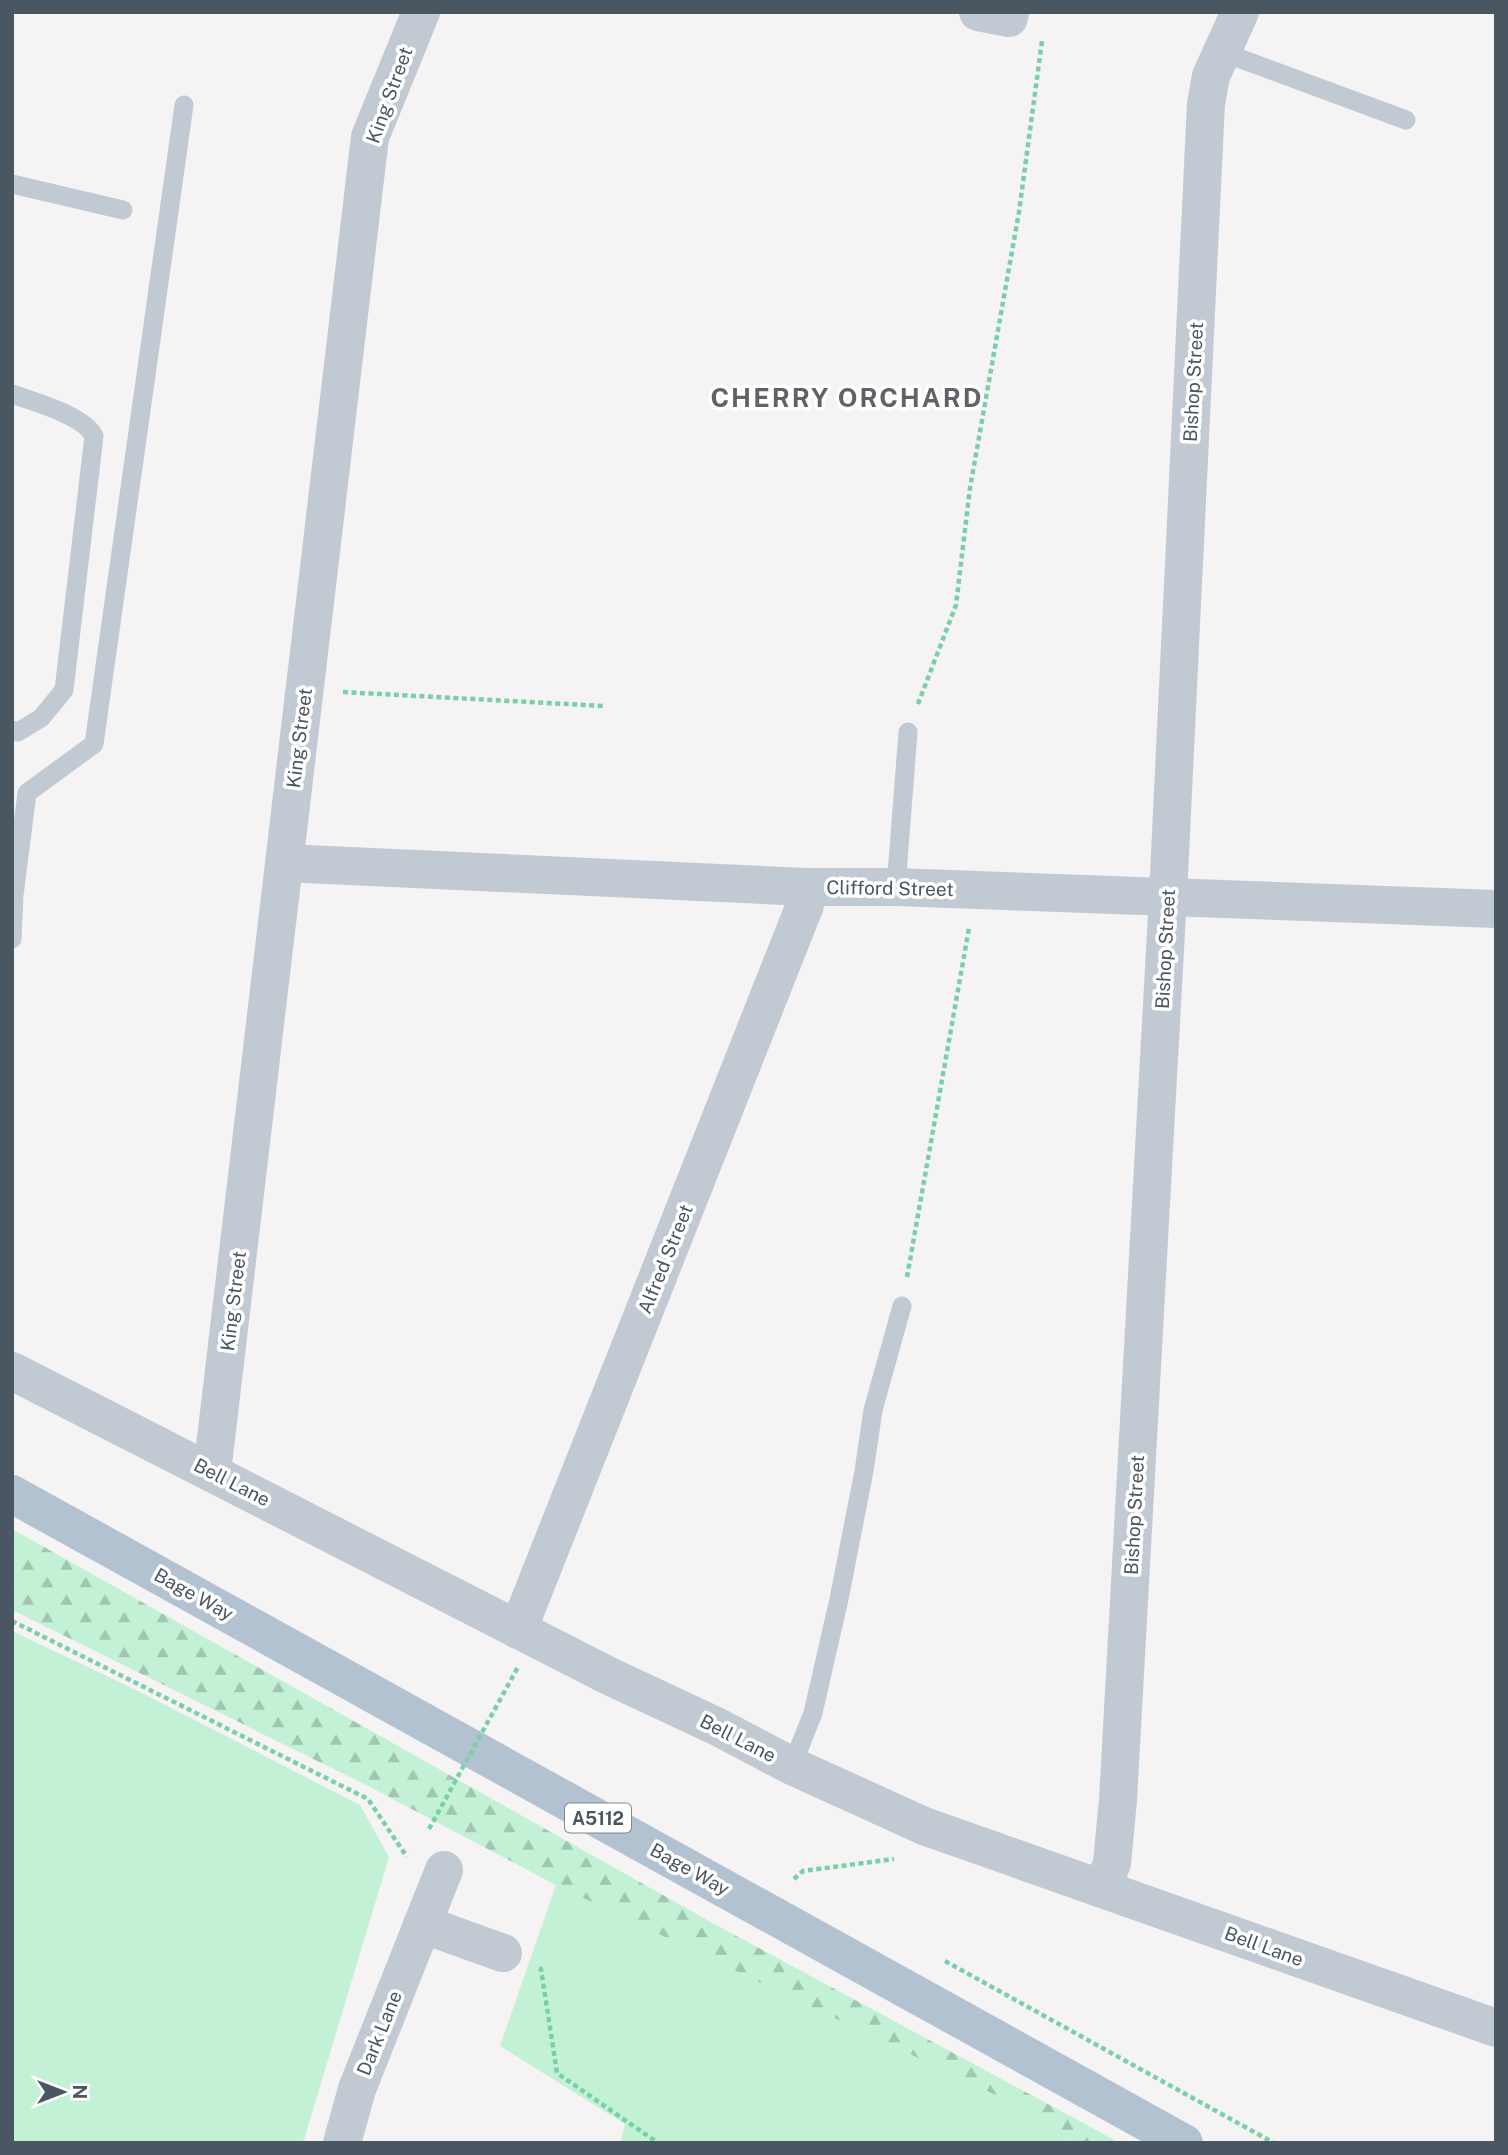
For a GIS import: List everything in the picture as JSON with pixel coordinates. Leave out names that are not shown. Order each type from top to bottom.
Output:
[{"type":"main road","name":"Bage Way","points":[[12,1494],[1184,2143]]},
{"type":"street","name":"King Street","points":[[212,1472],[370,136],[421,12]]},
{"type":"street","points":[[978,12],[1009,18],[1010,12]]},
{"type":"street","name":"Bishop Street","points":[[1102,1889],[1112,1863],[1118,1800],[1168,896],[1206,104],[1211,76],[1240,12]]},
{"type":"street","name":"Clifford Street","points":[[284,863],[807,887],[896,887],[1496,909]]},
{"type":"street","name":"Alfred Street","points":[[518,1648],[805,905],[807,887]]},
{"type":"street","name":"Bell Lane","points":[[12,1371],[467,1601],[518,1648],[719,1727],[792,1766],[924,1826],[1496,2028]]},
{"type":"street","points":[[433,1897],[503,1953]]},
{"type":"street","name":"Dark Lane","points":[[342,2143],[357,2089],[433,1897]]},
{"type":"lane","points":[[1222,52],[1406,120]]},
{"type":"lane","points":[[12,939],[14,895],[27,793],[94,744],[184,105]]},
{"type":"lane","points":[[12,184],[123,210]]},
{"type":"lane","points":[[12,394],[50,407],[90,428],[94,436],[64,690],[41,719],[18,732],[12,730]]},
{"type":"lane","points":[[896,887],[908,733]]},
{"type":"lane","points":[[792,1766],[813,1713],[839,1599],[873,1410],[902,1306]]},
{"type":"path","points":[[908,733],[956,605],[970,488],[1019,212],[1042,39]]},
{"type":"path","points":[[304,690],[604,706]]},
{"type":"path","points":[[902,1306],[976,890]]},
{"type":"path","points":[[12,1621],[368,1799],[433,1897]]},
{"type":"path","points":[[429,1829],[518,1648]]},
{"type":"path","points":[[794,1880],[803,1871],[906,1857],[921,1847],[924,1826]]},
{"type":"path","points":[[503,1953],[541,1969],[557,2073],[658,2143]]},
{"type":"green space","points":[[12,1529],[718,1926],[1120,2143],[1073,2143],[1058,2125],[556,1885],[366,1785],[12,1610]]},
{"type":"green space","points":[[12,1631],[136,1690],[360,1805],[389,1857],[303,2143],[12,2143]]},
{"type":"green space","points":[[556,1885],[1058,2125],[1073,2143],[620,2143],[625,2124],[500,2046]]},
{"type":"district","name":"CHERRY ORCHARD","points":[[847,397]]}]
